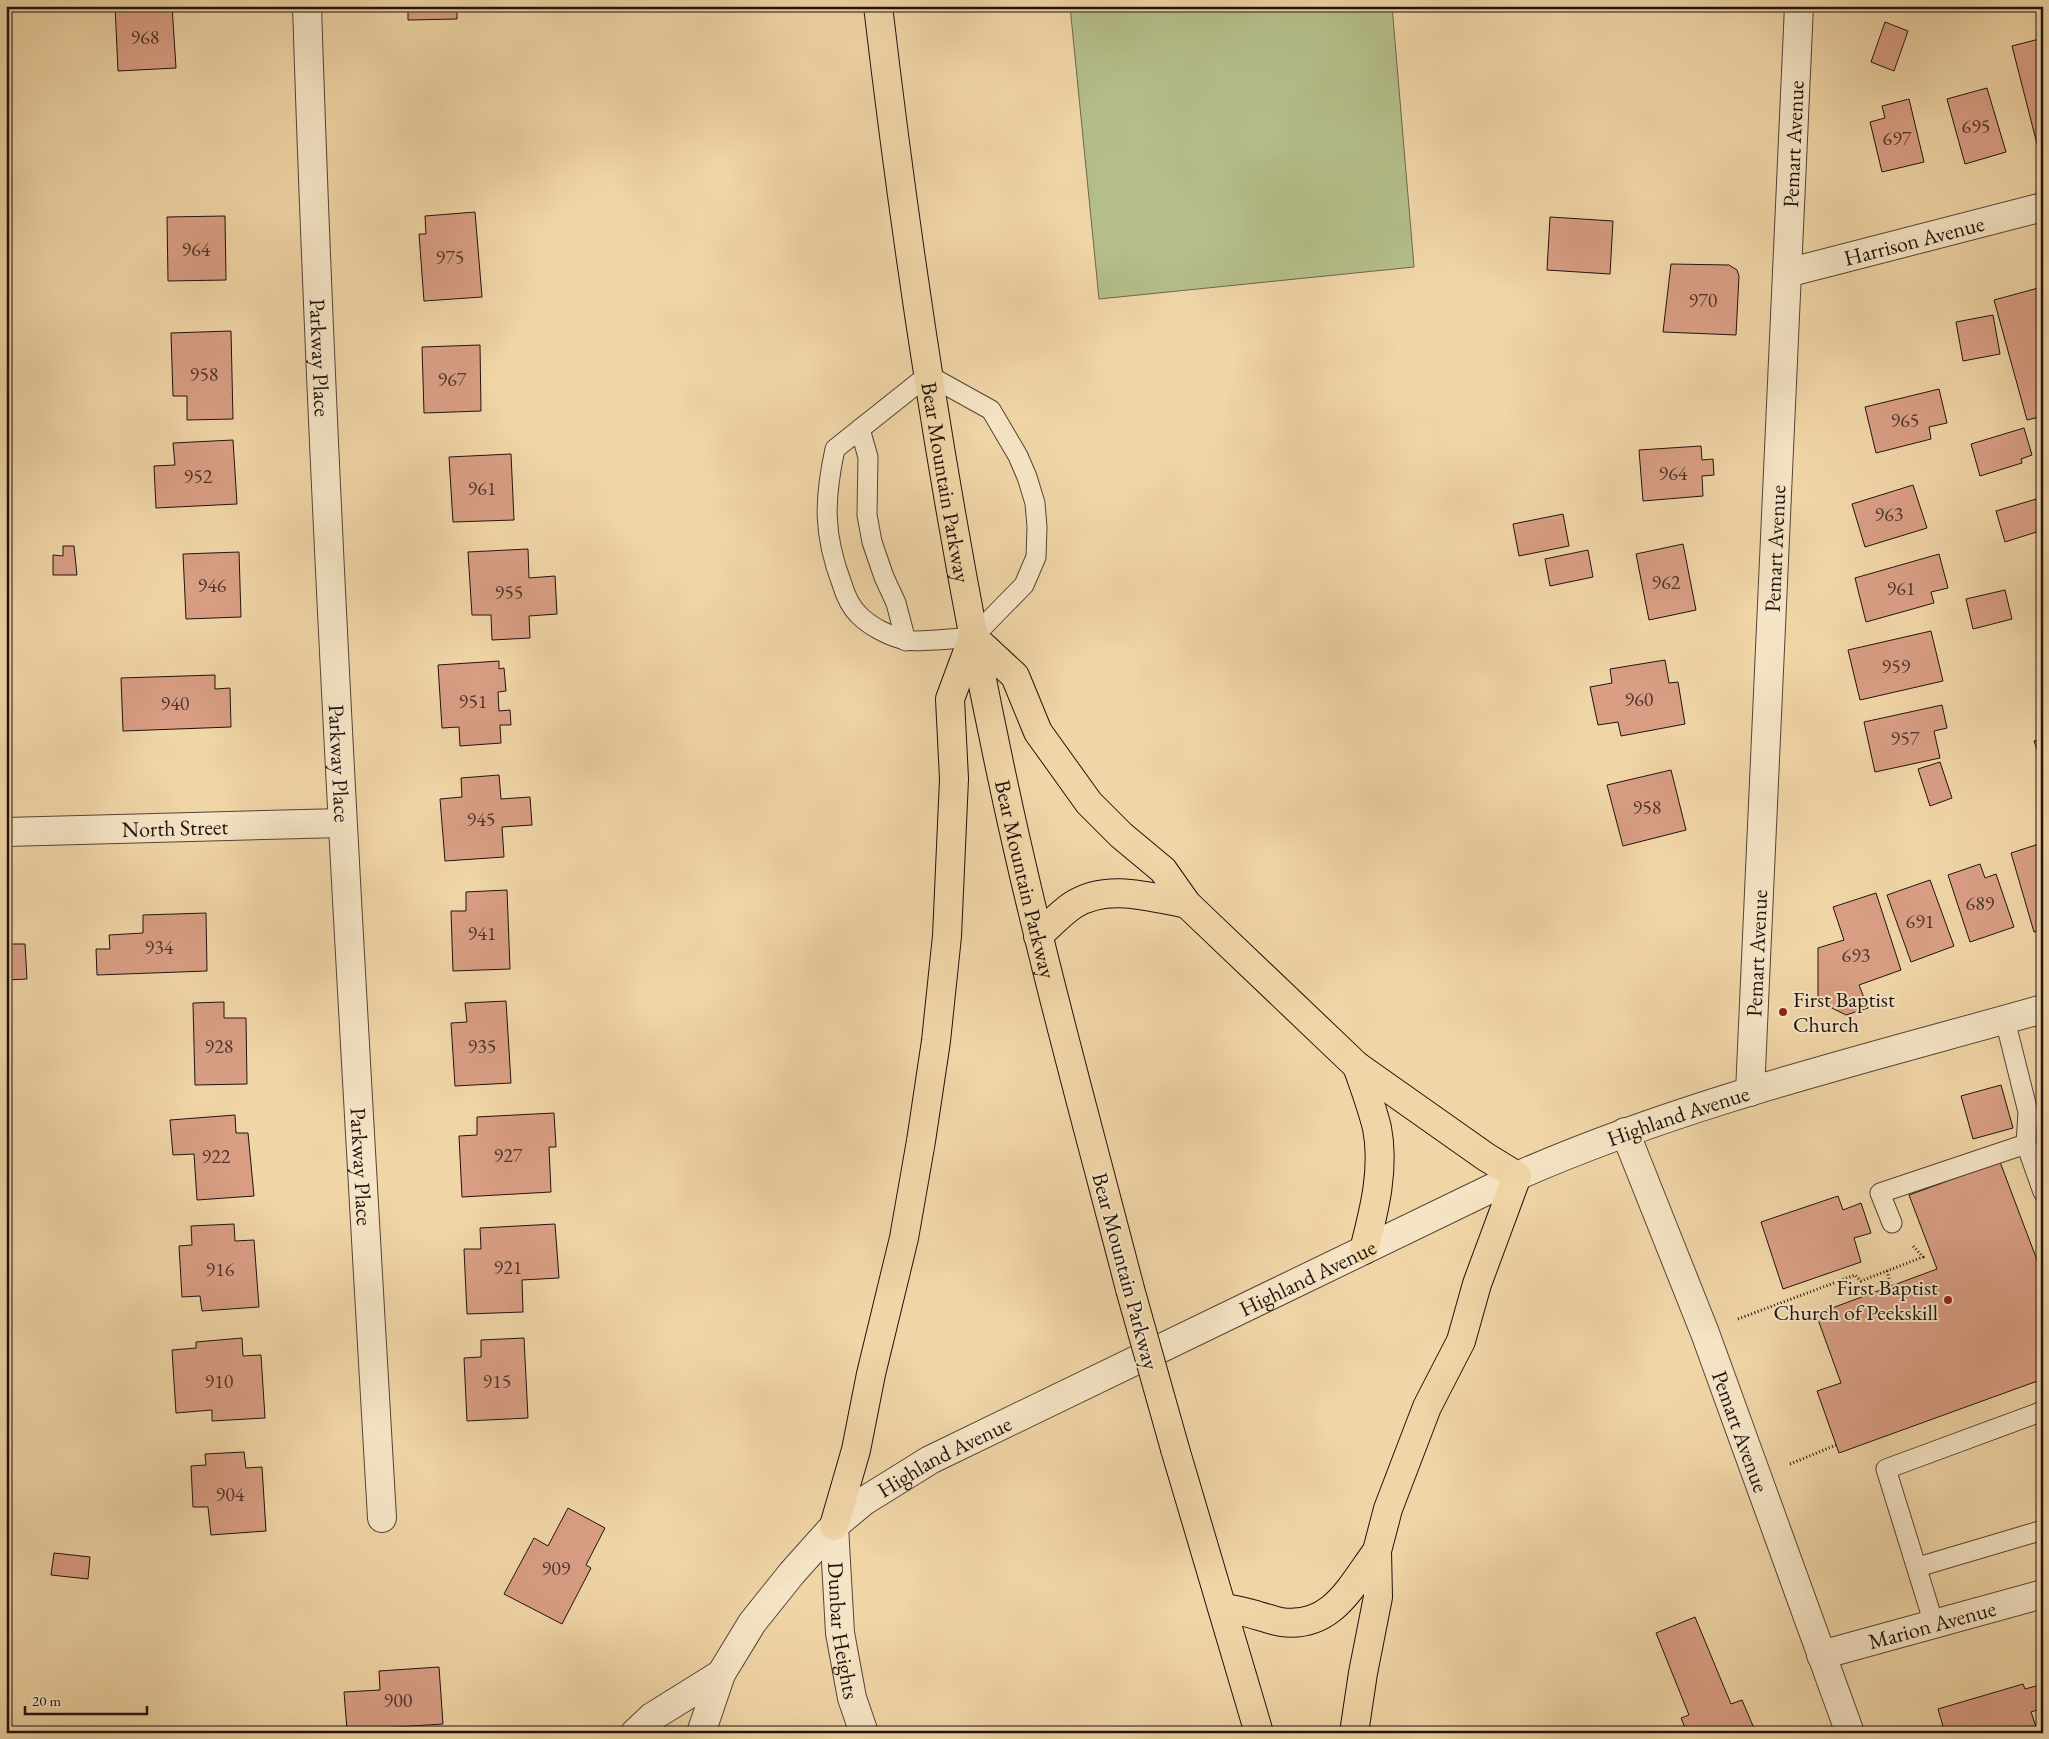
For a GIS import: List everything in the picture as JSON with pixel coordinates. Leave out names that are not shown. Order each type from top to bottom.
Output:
[{"type":"highway","name":"Bear Mountain Parkway","points":[[878,6],[892,124],[928,374],[973,637],[1005,792],[1038,936],[1130,1289],[1259,1733]]},
{"type":"highway","points":[[834,1526],[856,1450],[871,1374],[904,1238],[921,1141],[936,1041],[947,936],[954,779],[950,699],[973,637],[1015,676],[1038,732],[1089,803],[1121,835],[1164,870],[1187,904],[1357,1066],[1486,1157],[1517,1176],[1477,1284],[1461,1341],[1427,1407],[1388,1509],[1377,1551],[1378,1597],[1363,1673],[1354,1733]]},
{"type":"highway","points":[[1038,936],[1073,905],[1093,896],[1116,893],[1187,904]]},
{"type":"highway","points":[[1357,1066],[1377,1130],[1379,1154],[1374,1212],[1364,1250]]},
{"type":"highway","points":[[1222,1607],[1280,1622],[1300,1623],[1315,1619],[1328,1612],[1344,1596],[1377,1551]]},
{"type":"street","name":"Parkway Place","points":[[307,6],[342,823],[382,1518]]},
{"type":"street","name":"Pemart Avenue","points":[[1750,1092],[1799,6]]},
{"type":"street","name":"Harrison Avenue","points":[[1787,273],[2043,207]]},
{"type":"street","name":"North Street","points":[[6,832],[342,823]]},
{"type":"street","name":"Highland Avenue","points":[[701,1733],[721,1674],[752,1623],[792,1573],[834,1526],[864,1501],[930,1460],[1517,1176],[1576,1150],[1625,1132],[1750,1092],[2043,1009]]},
{"type":"street","name":"Pemart Avenue","points":[[1625,1132],[1705,1333],[1850,1733]]},
{"type":"street","name":"Dunbar Heights","points":[[834,1526],[840,1633],[852,1698],[864,1733]]},
{"type":"street","name":"Marion Avenue","points":[[1821,1654],[2043,1594]]},
{"type":"street","points":[[635,1733],[652,1717],[721,1674]]},
{"type":"lane","points":[[928,374],[991,410],[1018,456],[1035,503],[1038,526],[1036,557],[1024,585],[973,637],[906,641],[872,626],[857,614],[845,593],[834,565],[828,538],[828,482],[834,449],[860,429],[928,374]]},
{"type":"lane","points":[[860,429],[868,457],[867,515],[872,542],[884,577],[896,603],[906,641]]},
{"type":"lane","points":[[2005,1020],[2028,1112],[2026,1144],[2043,1192]]},
{"type":"lane","points":[[1892,1223],[1880,1193],[2026,1144]]},
{"type":"lane","points":[[1934,1624],[1886,1468],[2043,1411]]},
{"type":"lane","points":[[1918,1567],[2043,1530]]},
{"type":"path","points":[[1733,1320],[1855,1275],[1861,1281],[1923,1257]]},
{"type":"path","points":[[1887,1271],[1891,1286]]},
{"type":"path","points":[[1787,1465],[1836,1445]]},
{"type":"green space","points":[[1070,6],[1392,6],[1414,267],[1099,299]]},
{"type":"building","points":[[115,6],[172,6],[176,68],[118,71]]},
{"type":"building","points":[[408,6],[457,6],[457,19],[408,20]]},
{"type":"building","points":[[1885,22],[1908,31],[1894,71],[1871,62]]},
{"type":"building","points":[[2043,38],[2043,142],[2037,144],[2012,46]]},
{"type":"building","points":[[1987,88],[2006,152],[1965,164],[1947,99]]},
{"type":"building","points":[[1909,99],[1924,162],[1882,172],[1870,122],[1885,118],[1882,106]]},
{"type":"building","points":[[475,212],[482,297],[424,301],[419,234],[426,234],[425,216]]},
{"type":"building","points":[[225,216],[226,280],[168,281],[167,217]]},
{"type":"building","points":[[1550,217],[1613,221],[1610,274],[1547,270]]},
{"type":"building","points":[[1671,264],[1729,265],[1737,270],[1739,276],[1736,335],[1663,332]]},
{"type":"building","points":[[2042,287],[2043,416],[2027,420],[1994,300]]},
{"type":"building","points":[[1993,315],[2000,354],[1963,361],[1956,322]]},
{"type":"building","points":[[231,331],[233,419],[187,420],[187,396],[173,396],[171,333]]},
{"type":"building","points":[[480,345],[481,411],[424,413],[422,347]]},
{"type":"building","points":[[1939,389],[1947,423],[1929,427],[1931,439],[1876,453],[1865,407]]},
{"type":"building","points":[[2024,428],[2032,455],[2021,459],[2022,463],[1980,476],[1971,444]]},
{"type":"building","points":[[233,440],[237,504],[156,508],[154,466],[175,465],[173,443]]},
{"type":"building","points":[[1701,446],[1702,460],[1713,459],[1714,475],[1702,476],[1703,496],[1643,501],[1639,450]]},
{"type":"building","points":[[511,454],[514,520],[453,522],[449,457]]},
{"type":"building","points":[[1913,485],[1927,528],[1865,547],[1852,504]]},
{"type":"building","points":[[2043,497],[2043,530],[2005,542],[1996,511]]},
{"type":"building","points":[[1563,514],[1569,546],[1519,556],[1513,524]]},
{"type":"building","points":[[1683,544],[1696,610],[1649,620],[1636,554]]},
{"type":"building","points":[[63,546],[74,546],[77,575],[53,575],[53,555],[63,556]]},
{"type":"building","points":[[528,549],[529,578],[555,576],[557,614],[529,616],[530,638],[492,640],[491,615],[472,615],[468,552]]},
{"type":"building","points":[[1588,550],[1593,577],[1550,586],[1545,559]]},
{"type":"building","points":[[239,552],[241,617],[186,619],[183,554]]},
{"type":"building","points":[[1939,554],[1948,588],[1931,592],[1934,603],[1866,622],[1855,578]]},
{"type":"building","points":[[2005,590],[2012,619],[1973,629],[1966,599]]},
{"type":"building","points":[[1931,631],[1943,681],[1860,700],[1848,650]]},
{"type":"building","points":[[1665,660],[1669,683],[1678,682],[1685,724],[1621,736],[1618,722],[1598,725],[1590,687],[1612,683],[1610,669]]},
{"type":"building","points":[[499,661],[499,669],[504,668],[506,691],[498,692],[499,711],[510,710],[511,725],[500,725],[501,743],[460,746],[459,727],[442,728],[438,665]]},
{"type":"building","points":[[215,675],[215,689],[230,688],[231,727],[123,731],[121,678]]},
{"type":"building","points":[[1942,705],[1947,728],[1934,731],[1940,758],[1875,772],[1864,722]]},
{"type":"building","points":[[2043,738],[2043,766],[2034,741]]},
{"type":"building","points":[[1940,762],[1952,798],[1930,806],[1918,769]]},
{"type":"building","points":[[1671,770],[1686,830],[1623,846],[1607,785]]},
{"type":"building","points":[[499,775],[501,799],[530,797],[532,825],[502,827],[504,857],[445,861],[440,799],[462,797],[461,778]]},
{"type":"building","points":[[2039,844],[2043,856],[2043,930],[2034,932],[2011,853]]},
{"type":"building","points":[[1980,864],[1985,878],[1996,874],[2014,927],[1970,942],[1948,875]]},
{"type":"building","points":[[1930,880],[1954,946],[1911,962],[1887,895]]},
{"type":"building","points":[[507,890],[510,969],[453,971],[451,911],[466,911],[466,892]]},
{"type":"building","points":[[1876,893],[1901,970],[1859,985],[1868,1008],[1846,1015],[1818,1001],[1818,948],[1844,940],[1833,907]]},
{"type":"building","points":[[206,913],[207,971],[97,975],[96,949],[110,949],[109,935],[143,933],[143,915]]},
{"type":"building","points":[[6,944],[25,944],[27,979],[6,980]]},
{"type":"building","points":[[506,1001],[511,1083],[455,1086],[451,1023],[467,1022],[465,1003]]},
{"type":"building","points":[[224,1002],[224,1018],[246,1018],[247,1084],[195,1085],[193,1003]]},
{"type":"building","points":[[2001,1085],[2013,1128],[1973,1139],[1961,1096]]},
{"type":"building","points":[[554,1113],[556,1147],[549,1147],[551,1192],[462,1197],[459,1136],[477,1135],[477,1117]]},
{"type":"building","points":[[235,1115],[236,1133],[248,1133],[254,1196],[197,1200],[194,1154],[173,1155],[170,1120]]},
{"type":"building","name":"First Baptist Church of Peekskill","points":[[2000,1162],[2043,1276],[2043,1379],[1839,1453],[1817,1391],[1841,1383],[1816,1314],[1937,1269],[1909,1195]]},
{"type":"building","points":[[1838,1196],[1843,1210],[1861,1203],[1871,1233],[1854,1238],[1861,1262],[1783,1289],[1761,1222]]},
{"type":"building","points":[[234,1224],[235,1241],[254,1240],[259,1307],[202,1311],[200,1296],[182,1297],[179,1246],[192,1245],[191,1226]]},
{"type":"building","points":[[555,1224],[559,1278],[522,1280],[523,1312],[467,1314],[464,1249],[481,1249],[480,1228]]},
{"type":"building","points":[[242,1338],[243,1356],[261,1355],[265,1418],[212,1421],[212,1410],[176,1413],[172,1350],[196,1348],[196,1342]]},
{"type":"building","points":[[524,1338],[528,1418],[467,1421],[464,1358],[481,1357],[481,1340]]},
{"type":"building","points":[[244,1452],[246,1468],[262,1467],[266,1531],[211,1535],[208,1507],[193,1507],[191,1466],[206,1465],[205,1454]]},
{"type":"building","points":[[568,1508],[605,1528],[586,1565],[591,1568],[562,1624],[504,1594],[534,1538],[548,1546]]},
{"type":"building","points":[[54,1553],[90,1557],[88,1579],[51,1575]]},
{"type":"building","points":[[1695,1617],[1731,1704],[1742,1700],[1756,1733],[1687,1733],[1681,1718],[1689,1715],[1656,1633]]},
{"type":"building","points":[[439,1667],[443,1724],[347,1730],[344,1692],[380,1690],[379,1671]]},
{"type":"building","points":[[2023,1684],[2025,1689],[2040,1685],[2043,1695],[2043,1708],[2031,1712],[2038,1733],[1945,1733],[1938,1709]]},
{"type":"building","points":[[205,1729],[205,1733],[139,1733],[139,1732]]},
{"type":"place","name":"First Baptist Church","points":[[1783,1012]]},
{"type":"place","name":"First Baptist Church of Peekskill","points":[[1948,1300]]}]
